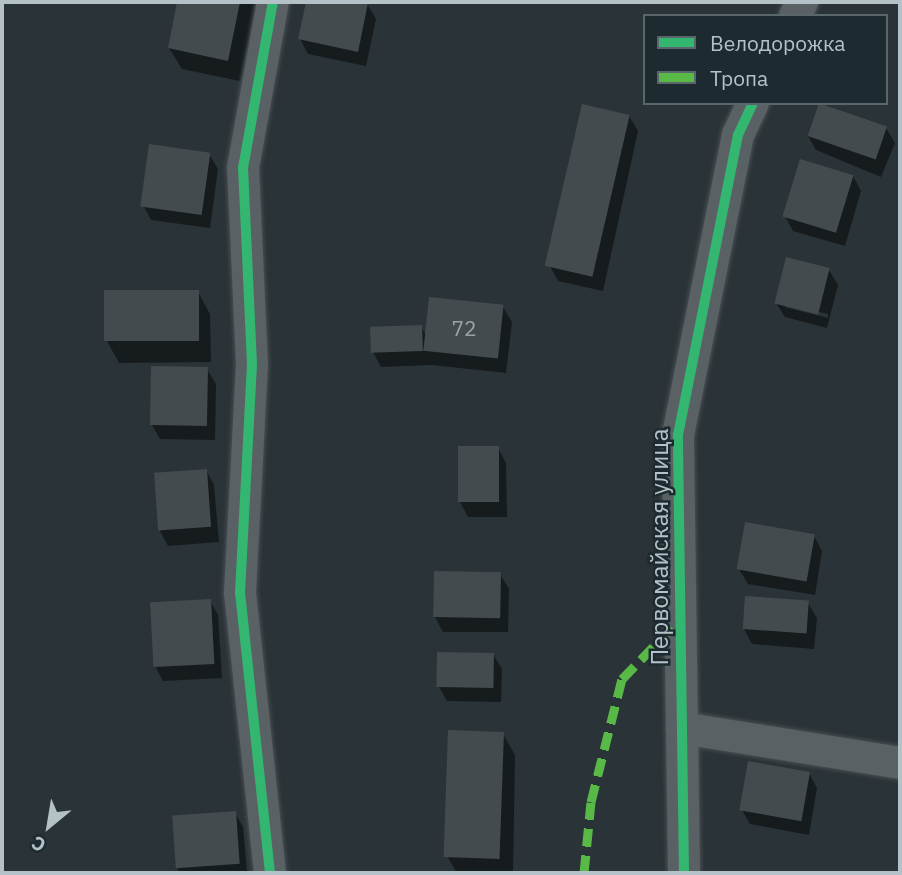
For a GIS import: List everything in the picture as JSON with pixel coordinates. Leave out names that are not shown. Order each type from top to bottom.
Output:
[{"type":"street","points":[[270,873],[240,593],[252,365],[243,168],[273,2]]},
{"type":"street","name":"Первомайская улица","points":[[684,873],[678,436],[738,135],[752,105]]},
{"type":"street","points":[[681,728],[900,764]]},
{"type":"building","points":[[177,2],[240,2],[228,61],[168,48]]},
{"type":"building","points":[[306,2],[368,3],[358,52],[298,39]]},
{"type":"building","points":[[582,104],[630,115],[592,277],[545,266]]},
{"type":"building","points":[[818,105],[887,126],[876,160],[808,136]]},
{"type":"building","points":[[149,144],[210,153],[202,215],[140,206]]},
{"type":"building","points":[[800,159],[854,175],[836,233],[782,216]]},
{"type":"building","points":[[786,257],[830,268],[818,314],[774,304]]},
{"type":"building","points":[[104,290],[199,290],[199,341],[104,341]]},
{"type":"building","points":[[429,297],[504,305],[498,359],[423,351]]},
{"type":"building","points":[[422,325],[423,351],[371,353],[370,327]]},
{"type":"building","points":[[151,366],[208,367],[207,426],[150,425]]},
{"type":"building","points":[[458,446],[499,446],[499,502],[458,502]]},
{"type":"building","points":[[207,469],[211,527],[158,531],[154,473]]},
{"type":"building","points":[[745,522],[815,534],[807,582],[737,569]]},
{"type":"building","points":[[434,571],[501,572],[500,618],[433,617]]},
{"type":"building","points":[[745,596],[809,600],[807,633],[743,629]]},
{"type":"building","points":[[211,599],[214,664],[153,667],[150,602]]},
{"type":"building","points":[[437,652],[494,653],[493,688],[436,687]]},
{"type":"building","points":[[448,730],[504,732],[500,859],[444,857]]},
{"type":"building","points":[[748,761],[810,772],[801,821],[739,810]]},
{"type":"building","points":[[236,811],[240,864],[176,868],[172,815]]},
{"type":"marked path","points":[[584,873],[591,802],[622,679],[680,619]]},
{"type":"cycle path","points":[[270,873],[240,593],[252,365],[243,168],[273,2]]},
{"type":"cycle path","points":[[684,873],[678,435],[738,135],[752,105]]}]
